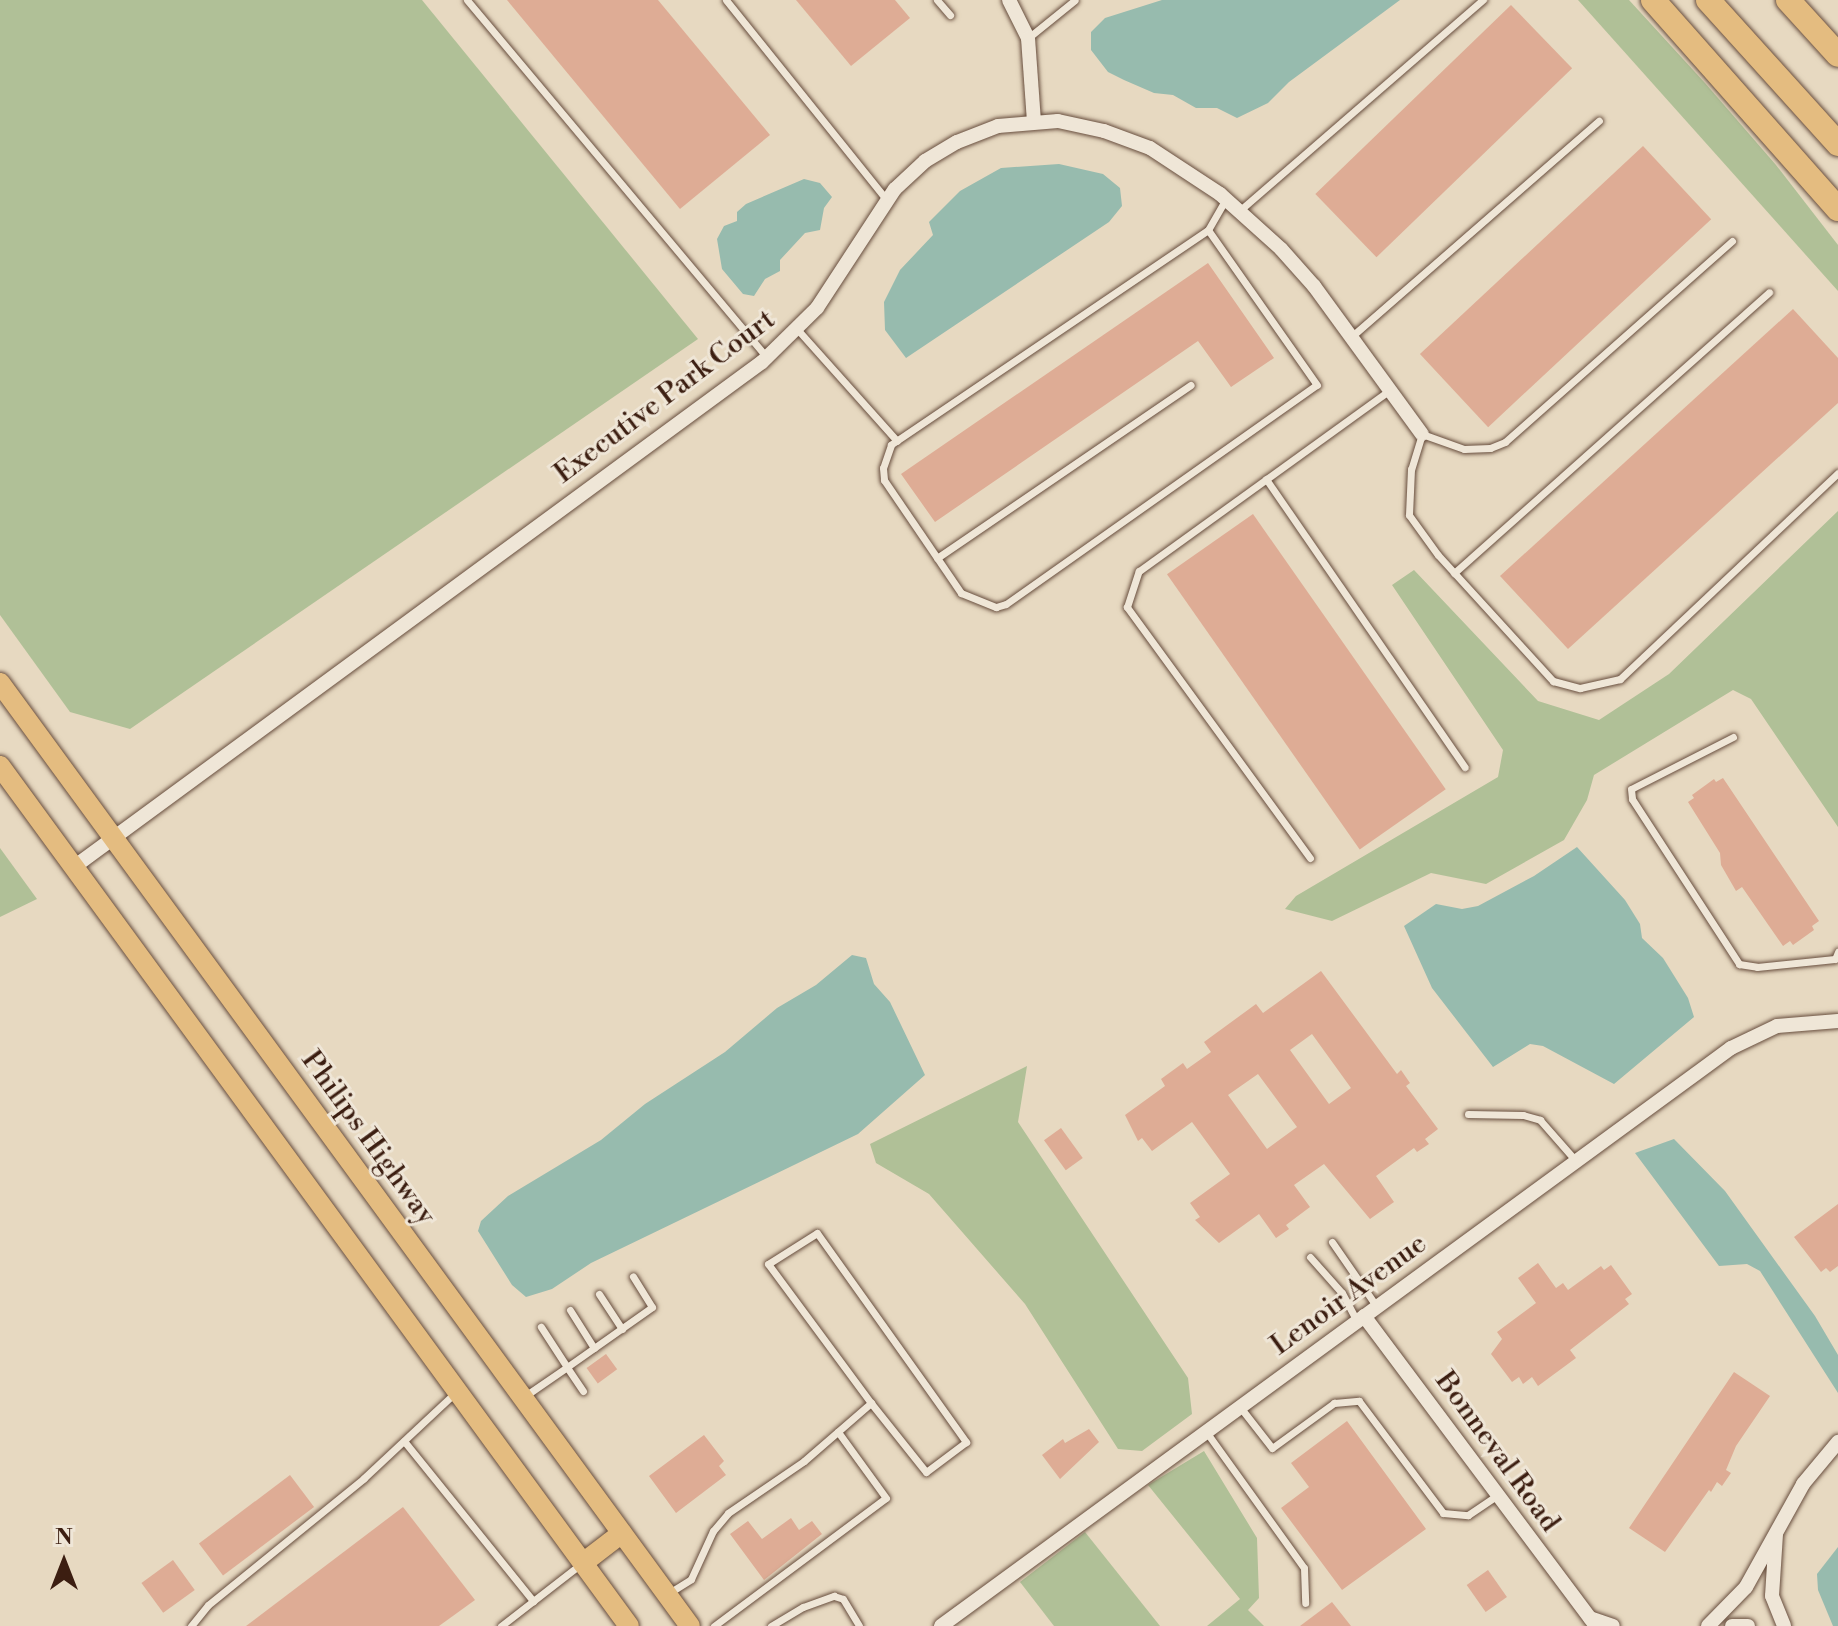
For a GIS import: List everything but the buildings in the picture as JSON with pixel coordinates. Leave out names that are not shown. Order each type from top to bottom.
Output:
[{"type":"highway","points":[[1653,0],[1838,209]]},
{"type":"highway","points":[[1708,0],[1838,144]]},
{"type":"highway","points":[[1788,0],[1838,55]]},
{"type":"highway","points":[[1795,162],[1838,227]]},
{"type":"main road","name":"Philips Highway","points":[[0,683],[690,1626]]},
{"type":"main road","points":[[0,766],[629,1626]]},
{"type":"main road","points":[[583,1563],[622,1533]]},
{"type":"street","points":[[1009,0],[1028,38],[1034,122]]},
{"type":"street","name":"Executive Park Court","points":[[74,867],[768,357],[797,329],[838,279],[886,199],[925,161],[957,142],[998,126],[1058,121],[1122,137],[1150,148],[1226,199],[1306,277],[1422,434]]},
{"type":"street","name":"Lenoir Avenue","points":[[941,1626],[1731,1048],[1755,1034],[1797,1022],[1838,1021]]},
{"type":"street","name":"Bonneval Road","points":[[1361,1319],[1591,1623],[1613,1626]]},
{"type":"street","points":[[1708,1626],[1746,1587],[1765,1547],[1776,1534],[1803,1484],[1838,1442]]},
{"type":"street","points":[[1776,1534],[1772,1596],[1784,1626]]},
{"type":"street","points":[[1732,1626],[1748,1626]]},
{"type":"lane","points":[[467,0],[768,357]]},
{"type":"lane","points":[[726,0],[886,199]]},
{"type":"lane","points":[[937,0],[950,15]]},
{"type":"lane","points":[[1028,38],[1075,0]]},
{"type":"lane","points":[[1239,211],[1483,0]]},
{"type":"lane","points":[[1351,337],[1599,121]]},
{"type":"lane","points":[[1208,230],[1317,385],[1006,604],[996,607],[961,593],[884,480],[883,468],[891,445],[1208,230],[1226,199]]},
{"type":"lane","points":[[1732,241],[1505,442],[1490,448],[1464,449],[1422,434],[1411,469],[1409,515],[1454,573],[1553,681],[1580,688],[1620,679],[1838,473]]},
{"type":"lane","points":[[1454,573],[1769,292]]},
{"type":"lane","points":[[797,329],[897,441]]},
{"type":"lane","points":[[937,558],[1191,385]]},
{"type":"lane","points":[[1310,858],[1127,607],[1139,571],[1390,390]]},
{"type":"lane","points":[[1266,479],[1465,767]]},
{"type":"lane","points":[[1733,737],[1631,789],[1632,799],[1739,964],[1757,967],[1835,959],[1838,952]]},
{"type":"lane","points":[[1468,1114],[1523,1115],[1540,1120],[1576,1161]]},
{"type":"lane","points":[[817,1233],[966,1442],[926,1472],[871,1403],[768,1264],[817,1233]]},
{"type":"lane","points":[[1332,1242],[1377,1307]]},
{"type":"lane","points":[[1310,1257],[1361,1319]]},
{"type":"lane","points":[[523,1398],[652,1307],[633,1277]]},
{"type":"lane","points":[[599,1294],[622,1329]]},
{"type":"lane","points":[[570,1310],[594,1348]]},
{"type":"lane","points":[[541,1327],[583,1391]]},
{"type":"lane","points":[[191,1626],[208,1605],[364,1478],[457,1391]]},
{"type":"lane","points":[[1240,1407],[1272,1448],[1334,1403],[1359,1401],[1443,1513],[1468,1515],[1496,1496]]},
{"type":"lane","points":[[667,1594],[691,1579],[713,1531],[728,1513],[804,1461],[871,1403]]},
{"type":"lane","points":[[714,1626],[886,1498],[838,1432]]},
{"type":"lane","points":[[1207,1433],[1304,1568],[1305,1603]]},
{"type":"lane","points":[[404,1441],[533,1601]]},
{"type":"lane","points":[[501,1626],[583,1563]]},
{"type":"lane","points":[[771,1626],[803,1607],[834,1596],[843,1599],[859,1626]]},
{"type":"green space","points":[[0,0],[422,0],[698,339],[130,729],[70,712],[0,615]]},
{"type":"green space","points":[[1578,0],[1629,0],[1705,83],[1776,165],[1838,245],[1838,291]]},
{"type":"green space","points":[[1838,511],[1838,827],[1751,699],[1733,690],[1594,775],[1587,800],[1564,840],[1486,884],[1431,873],[1332,921],[1285,909],[1296,896],[1498,777],[1503,750],[1392,585],[1414,570],[1538,701],[1599,720],[1669,674]]},
{"type":"green space","points":[[0,848],[37,899],[0,917]]},
{"type":"green space","points":[[1027,1066],[1018,1122],[1188,1378],[1192,1414],[1142,1451],[1118,1449],[1025,1304],[929,1194],[876,1163],[870,1144]]},
{"type":"green space","points":[[1204,1451],[1257,1538],[1259,1598],[1248,1610],[1264,1626],[1207,1626],[1240,1599],[1148,1485]]},
{"type":"green space","points":[[1085,1532],[1160,1626],[1054,1626],[1020,1582]]},
{"type":"water","points":[[1162,0],[1400,0],[1289,82],[1268,103],[1237,118],[1217,108],[1196,108],[1173,95],[1154,93],[1124,80],[1108,72],[1091,50],[1091,32],[1105,18]]},
{"type":"water","points":[[1059,164],[1103,174],[1120,188],[1122,206],[1109,222],[906,358],[885,330],[884,302],[900,270],[933,235],[929,222],[960,191],[1001,168]]},
{"type":"water","points":[[804,179],[820,183],[832,197],[824,208],[820,230],[805,233],[780,260],[780,271],[765,279],[754,296],[743,294],[722,269],[717,239],[724,226],[737,221],[737,212],[746,204]]},
{"type":"water","points":[[1577,847],[1625,900],[1640,924],[1642,938],[1663,958],[1688,998],[1694,1017],[1614,1084],[1543,1046],[1530,1044],[1493,1067],[1432,988],[1404,926],[1436,904],[1462,909],[1478,906],[1534,876]]},
{"type":"water","points":[[852,955],[866,958],[874,984],[890,1002],[925,1075],[858,1134],[591,1263],[552,1289],[526,1297],[512,1285],[478,1231],[481,1221],[508,1196],[601,1140],[645,1104],[725,1052],[777,1008],[816,985]]},
{"type":"water","points":[[1674,1139],[1725,1191],[1815,1316],[1838,1355],[1838,1393],[1760,1271],[1747,1264],[1719,1266],[1635,1153]]},
{"type":"water","points":[[1838,1547],[1838,1626],[1833,1626],[1818,1590],[1817,1574]]}]
